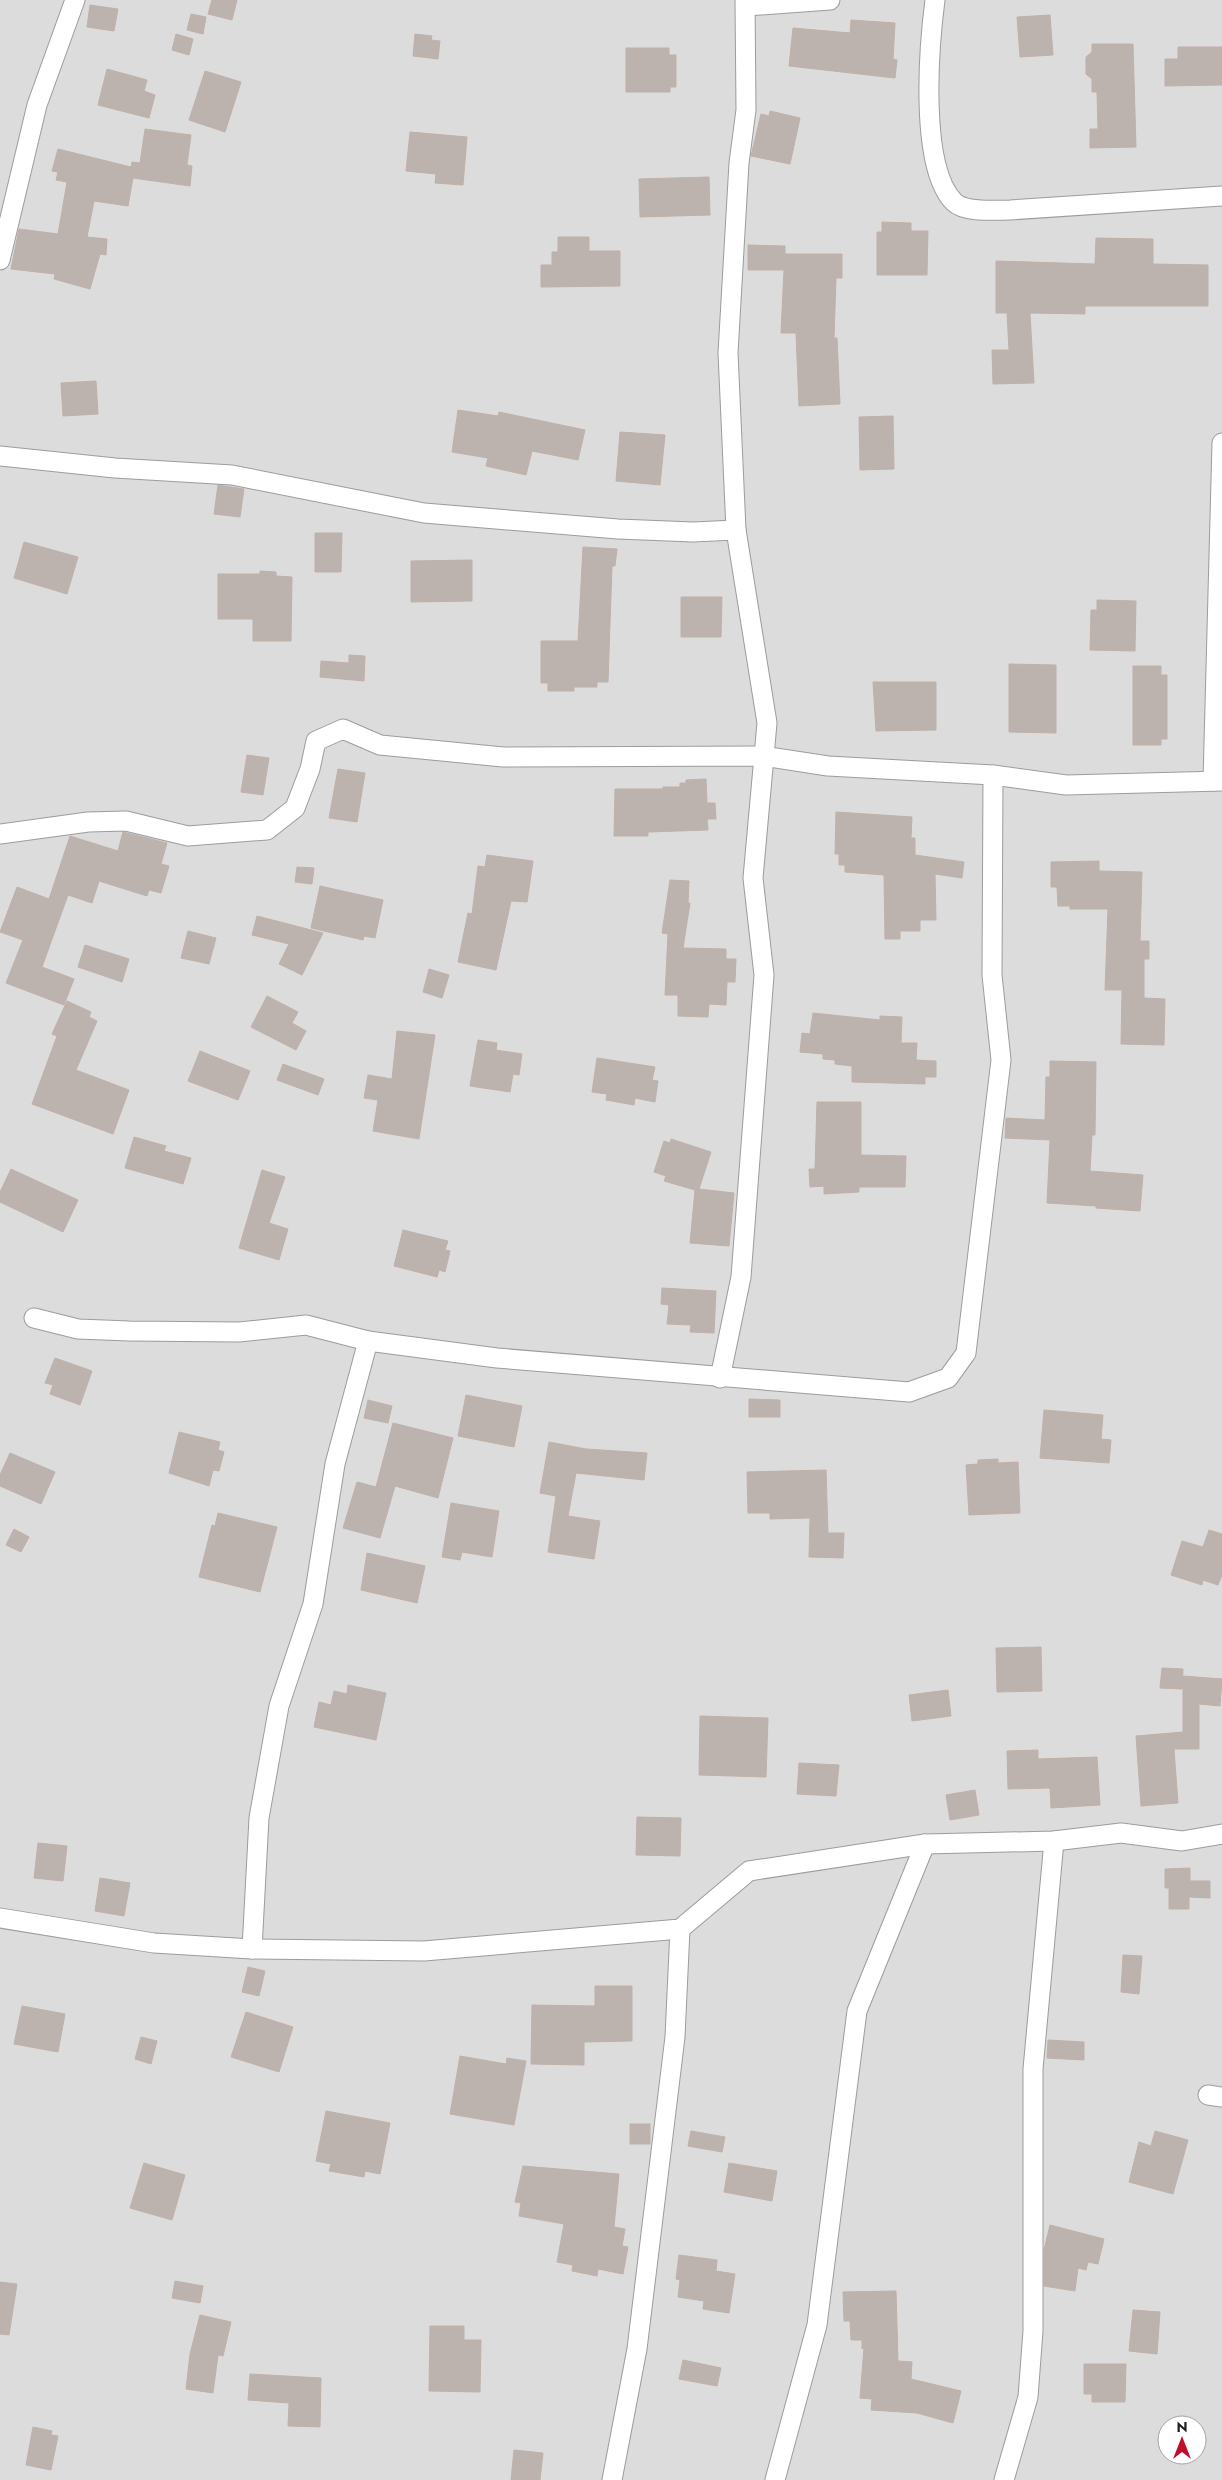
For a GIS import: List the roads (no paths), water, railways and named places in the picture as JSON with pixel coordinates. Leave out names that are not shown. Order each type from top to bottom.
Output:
[{"type":"street","points":[[0,260],[37,105],[75,0]]},
{"type":"street","points":[[720,1378],[741,1277],[764,975],[753,878],[766,723],[736,530],[728,353],[739,163],[746,110],[745,3],[830,0]]},
{"type":"street","points":[[935,0],[931,32],[930,125],[939,178],[955,203],[975,210],[1010,210],[1222,196]]},
{"type":"street","points":[[0,834],[88,822],[126,821],[188,836],[268,830],[296,808],[310,769],[316,740],[343,729],[380,745],[503,756],[762,756],[828,766],[993,775],[1066,785],[1218,781],[1222,443]]},
{"type":"street","points":[[0,456],[115,468],[232,475],[424,514],[618,529],[693,532],[736,530]]},
{"type":"street","points":[[34,1318],[78,1328],[129,1331],[239,1332],[306,1325],[368,1341],[497,1358],[720,1378],[909,1392],[948,1378],[966,1353],[1000,1060],[992,975],[993,775]]},
{"type":"street","points":[[252,1949],[259,1818],[279,1706],[313,1604],[336,1464],[368,1341]]},
{"type":"street","points":[[0,1918],[154,1943],[252,1949],[424,1951],[680,1929],[749,1871],[925,1844],[1054,1841],[1121,1833],[1182,1841],[1222,1834]]},
{"type":"street","points":[[1004,2480],[1028,2397],[1033,2332],[1033,2069],[1054,1841]]},
{"type":"street","points":[[775,2480],[817,2325],[857,2011],[925,1844]]},
{"type":"street","points":[[612,2480],[639,2339],[675,2037],[680,1929]]}]
